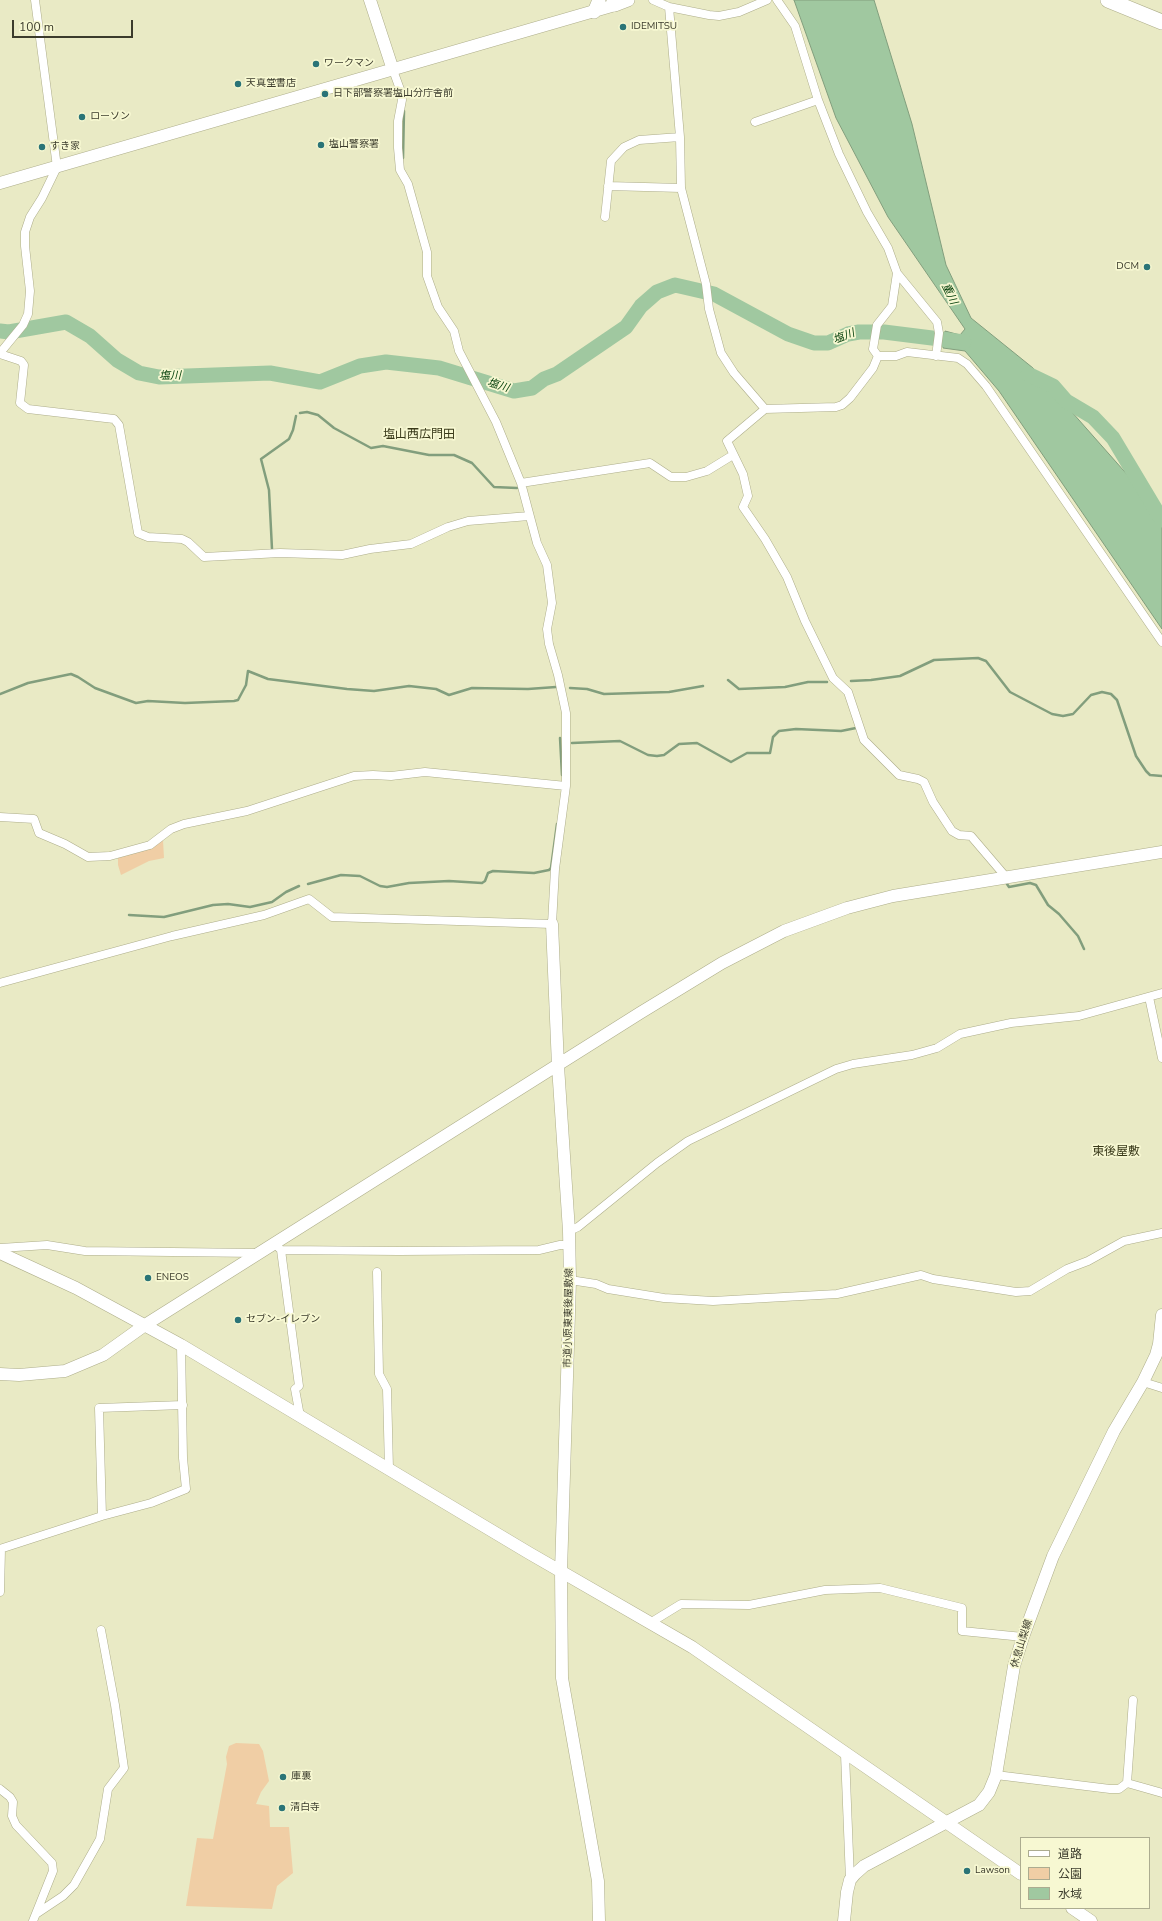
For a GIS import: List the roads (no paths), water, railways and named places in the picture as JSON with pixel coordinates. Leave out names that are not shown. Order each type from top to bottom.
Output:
[{"type":"highway","points":[[1108,0],[1162,22]]},
{"type":"main road","points":[[594,12],[599,0]]},
{"type":"main road","points":[[614,3],[628,0]]},
{"type":"street","points":[[34,0],[56,168],[42,198],[30,218],[25,232],[30,291],[28,314],[23,325],[0,354],[21,361],[24,365],[20,402],[28,409],[114,419],[119,425],[138,533],[148,537],[182,539],[188,542],[204,557],[280,553],[342,555],[370,548],[412,544],[448,527],[462,523],[529,516]]},
{"type":"street","points":[[0,982],[172,936],[264,915],[309,899],[332,917],[552,924],[555,869],[563,786],[566,713],[558,675],[549,644],[547,629],[552,603],[547,564],[537,543],[521,483],[496,422],[459,351],[454,331],[438,307],[426,276],[427,252],[408,184],[400,170],[398,135],[402,100],[401,92],[370,0]]},
{"type":"street","points":[[653,0],[669,7],[719,16],[739,12],[767,0]]},
{"type":"street","points":[[777,0],[795,26],[818,100],[839,154],[867,212],[888,248],[897,273],[937,322],[939,333],[936,356]]},
{"type":"street","points":[[0,183],[594,12],[614,3]]},
{"type":"street","points":[[669,7],[680,137],[681,188],[706,284],[709,309],[721,353],[734,373],[765,409]]},
{"type":"street","points":[[755,122],[818,100]]},
{"type":"street","points":[[605,217],[611,161],[624,147],[639,140],[680,137]]},
{"type":"street","points":[[608,186],[681,188]]},
{"type":"street","points":[[878,356],[873,349],[878,325],[892,306],[897,273]]},
{"type":"street","points":[[878,356],[896,356],[907,352],[958,358],[967,364],[986,386],[1162,642]]},
{"type":"street","points":[[878,356],[873,368],[842,405],[836,407],[765,409],[726,442],[743,474],[748,496],[743,507],[765,539],[787,577],[805,621],[833,678],[848,692],[864,740],[899,775],[918,779],[924,782],[933,802],[952,831],[959,835],[971,836],[1006,877]]},
{"type":"street","points":[[521,483],[650,462],[671,477],[686,477],[707,471],[733,455]]},
{"type":"street","points":[[0,817],[34,819],[39,833],[65,844],[88,857],[110,856],[150,845],[171,829],[184,824],[246,811],[354,776],[391,776],[425,772],[563,786]]},
{"type":"street","points":[[0,1374],[19,1375],[65,1371],[103,1355],[145,1325],[260,1253],[278,1247],[722,962],[784,931],[869,902],[911,893],[1162,852]]},
{"type":"street","name":"市道小原東東後屋敷線","points":[[552,924],[558,1066],[569,1231],[570,1280],[561,1571],[562,1678],[598,1882],[599,1921]]},
{"type":"street","points":[[569,1231],[578,1228],[657,1162],[688,1142],[836,1069],[853,1064],[912,1055],[937,1048],[960,1034],[1011,1023],[1079,1016],[1149,998],[1162,993]]},
{"type":"street","points":[[1149,998],[1162,1058]]},
{"type":"street","points":[[570,1280],[596,1284],[608,1289],[664,1298],[713,1302],[837,1294],[921,1276],[1016,1292],[1030,1290],[1067,1269],[1124,1241],[1162,1233]]},
{"type":"street","points":[[0,1248],[47,1245],[85,1251],[260,1253]]},
{"type":"street","points":[[278,1247],[531,1250],[569,1245]]},
{"type":"street","points":[[278,1247],[299,1386],[295,1389],[300,1416]]},
{"type":"street","points":[[0,1253],[76,1288],[181,1345],[561,1571],[692,1647],[1020,1873]]},
{"type":"street","points":[[377,1272],[379,1374],[387,1389],[389,1469]]},
{"type":"street","name":"休息山梨線","points":[[850,1880],[864,1866],[979,1805],[989,1792],[996,1775],[1014,1666],[1023,1637],[1053,1556],[1114,1431],[1143,1382],[1159,1344],[1162,1315]]},
{"type":"street","points":[[0,1592],[0,1549],[102,1516],[151,1503],[186,1489],[183,1458],[181,1345]]},
{"type":"street","points":[[1143,1382],[1162,1388]]},
{"type":"street","points":[[102,1516],[99,1408],[183,1405]]},
{"type":"street","points":[[650,1623],[680,1604],[749,1605],[825,1590],[880,1588],[962,1608],[962,1631],[1023,1637]]},
{"type":"street","points":[[34,1917],[63,1896],[74,1885],[100,1839],[108,1789],[124,1768],[102,1630]]},
{"type":"street","points":[[996,1775],[1119,1789],[1127,1783],[1133,1700]]},
{"type":"street","points":[[844,1921],[847,1892],[850,1880],[845,1754]]},
{"type":"street","points":[[1127,1783],[1162,1793]]},
{"type":"street","points":[[0,1790],[10,1797],[13,1802],[12,1816],[16,1825],[52,1863],[53,1871],[34,1917]]},
{"type":"street","points":[[1073,1909],[1091,1921]]},
{"type":"water","points":[[794,0],[874,0],[912,124],[946,265],[971,318],[1033,368],[1162,514],[1162,629],[999,391],[965,351],[943,348],[945,331],[960,335],[965,329],[888,217],[836,118]]},
{"type":"waterway","points":[[403,158],[404,111]]},
{"type":"waterway","name":"塩川","points":[[0,331],[9,332],[66,322],[90,336],[117,360],[139,373],[159,377],[270,373],[320,382],[360,366],[386,362],[439,368],[514,391],[532,388],[544,379],[557,374],[626,327],[641,306],[657,292],[675,285],[714,294],[788,334],[814,343],[828,343],[848,334],[859,332],[884,332],[964,342]]},
{"type":"waterway","name":"重川","points":[[1028,374],[1053,386],[1066,401],[1093,417],[1113,438],[1162,520]]},
{"type":"waterway","points":[[300,413],[307,412],[318,415],[334,428],[371,448],[383,446],[429,455],[454,455],[472,463],[494,487],[517,488]]},
{"type":"waterway","points":[[272,549],[269,490],[261,459],[289,439],[293,430],[296,416]]},
{"type":"waterway","points":[[851,681],[900,676],[934,660],[978,658],[986,661],[1010,692],[1052,714],[1063,716],[1073,714],[1091,695],[1102,692],[1111,694],[1117,700],[1136,756],[1150,775],[1162,776]]},
{"type":"waterway","points":[[0,694],[28,683],[71,674],[95,688],[136,703],[148,701],[185,703],[234,701],[238,700],[246,685],[248,671],[268,679],[347,689],[374,691],[409,686],[436,689],[449,695],[472,688],[528,689],[556,687]]},
{"type":"waterway","points":[[728,680],[739,689],[785,687],[808,682],[827,682]]},
{"type":"waterway","points":[[570,688],[587,689],[604,694],[669,692],[703,686]]},
{"type":"waterway","points":[[572,743],[620,741],[648,755],[657,756],[664,755],[679,744],[697,743],[731,762],[747,753],[770,753],[773,737],[779,731],[796,729],[841,731],[856,728]]},
{"type":"waterway","points":[[560,738],[562,775]]},
{"type":"waterway","points":[[308,884],[341,875],[360,876],[380,886],[387,887],[409,883],[449,881],[482,883],[485,881],[488,873],[493,871],[534,873],[549,870],[551,868],[557,824]]},
{"type":"waterway","points":[[1007,884],[1009,887],[1030,883],[1036,885],[1048,905],[1059,914],[1078,936],[1084,949]]},
{"type":"waterway","points":[[129,915],[164,917],[213,905],[228,904],[250,907],[272,902],[286,892],[299,886]]},
{"type":"place","name":"IDEMITSU","points":[[623,27]]},
{"type":"place","name":"ワークマン","points":[[316,64]]},
{"type":"place","name":"天真堂書店","points":[[238,84]]},
{"type":"place","name":"日下部警察署塩山分庁舎前","points":[[325,94]]},
{"type":"place","name":"ローソン","points":[[82,117]]},
{"type":"place","name":"塩山警察署","points":[[321,145]]},
{"type":"place","name":"すき家","points":[[42,147]]},
{"type":"place","name":"DCM","points":[[1147,267]]},
{"type":"place","name":"ENEOS","points":[[148,1278]]},
{"type":"place","name":"セブン-イレブン","points":[[238,1320]]},
{"type":"place","name":"庫裏","points":[[283,1777]]},
{"type":"place","name":"清白寺","points":[[282,1808]]},
{"type":"place","name":"Lawson","points":[[967,1871]]},
{"type":"district","name":"塩山西広門田","points":[[419,435]]},
{"type":"district","name":"東後屋敷","points":[[1116,1152]]}]
